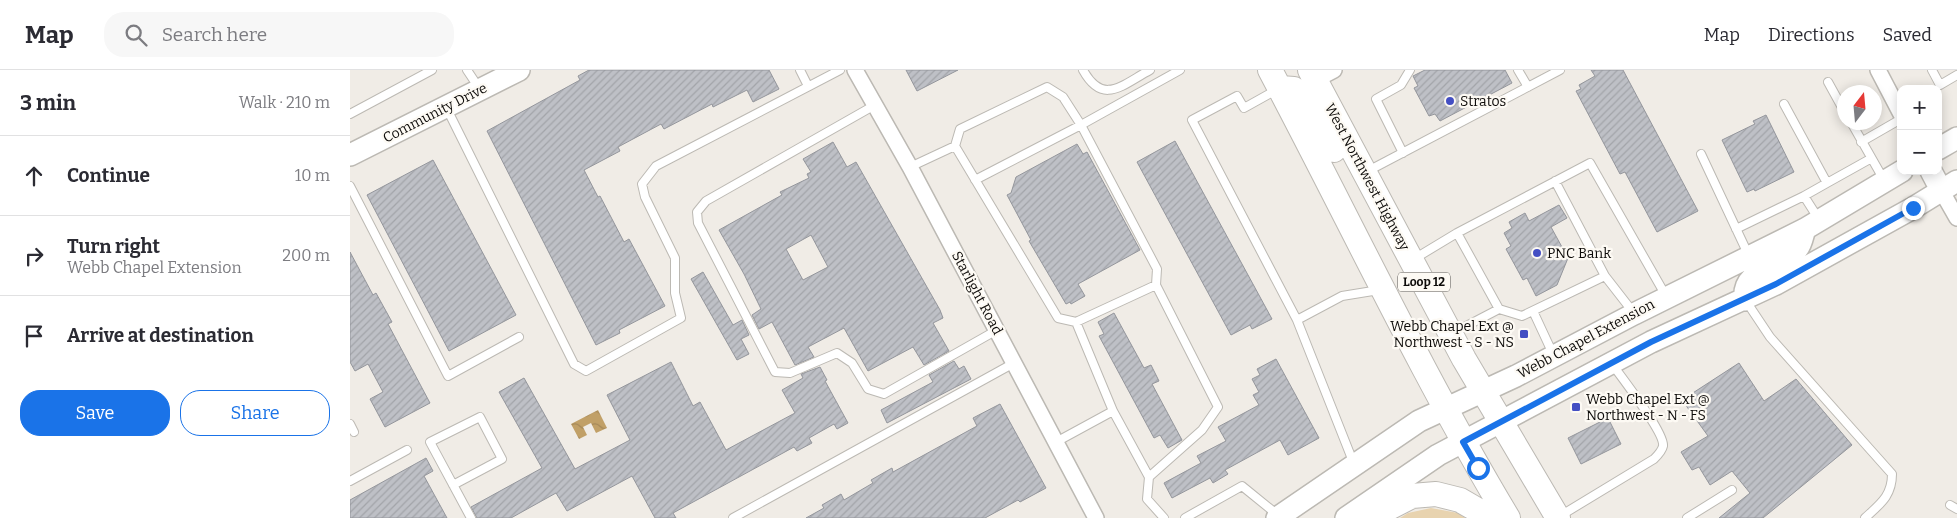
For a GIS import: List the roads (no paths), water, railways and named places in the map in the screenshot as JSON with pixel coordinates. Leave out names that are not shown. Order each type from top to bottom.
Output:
[{"type":"main road","name":"Community Drive","points":[[350,155],[519,70]]},
{"type":"main road","name":"West Northwest Highway","points":[[1320,73],[1365,172],[1451,334],[1558,518]]},
{"type":"main road","points":[[1275,79],[1287,87],[1300,92],[1305,98],[1340,160],[1365,172]]},
{"type":"main road","name":"Loop 12","points":[[1275,79],[1463,442],[1508,518]]},
{"type":"main road","points":[[1942,147],[1957,138]]},
{"type":"main road","points":[[1346,518],[1438,455],[1611,362],[1776,284],[1949,186],[1936,175]]},
{"type":"main road","name":"Webb Chapel Extension","points":[[1278,517],[1419,421],[1483,392],[1812,224],[1894,176]]},
{"type":"main road","points":[[1745,300],[1744,292],[1751,278],[1761,270],[1785,258],[1799,247],[1812,224]]},
{"type":"main road","points":[[1360,518],[1379,513],[1412,496],[1436,494],[1460,500],[1491,518]]},
{"type":"street","name":"Starlight Road","points":[[855,70],[910,167],[1096,518]]},
{"type":"street","points":[[1878,70],[1897,106]]},
{"type":"street","points":[[1949,186],[1957,218]]},
{"type":"lane","points":[[350,114],[432,70]]},
{"type":"lane","points":[[467,70],[480,90]]},
{"type":"lane","points":[[800,70],[808,86]]},
{"type":"lane","points":[[446,107],[574,364],[586,371],[681,318],[675,293],[675,258],[645,197],[642,184],[656,166],[840,70]]},
{"type":"lane","points":[[1083,70],[1094,87],[1108,90],[1115,89],[1150,70]]},
{"type":"lane","points":[[975,180],[1081,125],[1180,70]]},
{"type":"lane","points":[[1404,153],[1376,99],[1401,85],[1410,70]]},
{"type":"lane","points":[[1518,70],[1528,88]]},
{"type":"lane","points":[[1365,172],[1560,70]]},
{"type":"lane","points":[[1932,70],[1940,85],[1957,75]]},
{"type":"lane","points":[[1275,79],[1244,108],[1237,96],[1192,120],[1297,320],[1354,466]]},
{"type":"lane","points":[[1828,82],[1837,98]]},
{"type":"lane","points":[[910,167],[954,146],[960,129],[1047,87],[1063,97],[1081,125],[1157,269],[1156,285],[1218,407],[1202,430],[1150,477]]},
{"type":"lane","points":[[1784,104],[1827,183]]},
{"type":"lane","points":[[875,105],[706,201],[697,212],[698,223],[775,372],[790,373],[837,353],[852,363],[868,389],[884,394],[997,330]]},
{"type":"lane","points":[[1862,142],[1897,120]]},
{"type":"lane","points":[[1855,130],[1870,158],[1894,176]]},
{"type":"lane","points":[[954,146],[1058,318],[1076,322],[1156,285]]},
{"type":"lane","points":[[1701,154],[1749,256]]},
{"type":"lane","points":[[1736,229],[1804,196],[1870,158]]},
{"type":"lane","points":[[1412,260],[1457,233],[1590,163],[1667,297]]},
{"type":"lane","points":[[1555,181],[1605,276],[1634,314]]},
{"type":"lane","points":[[350,186],[448,376],[518,337]]},
{"type":"lane","points":[[1804,196],[1812,224]]},
{"type":"lane","points":[[1457,233],[1499,309],[1522,316],[1605,276]]},
{"type":"lane","points":[[1297,320],[1342,296],[1384,289]]},
{"type":"lane","points":[[1745,300],[1770,337],[1892,474],[1889,494],[1866,518]]},
{"type":"lane","points":[[1451,334],[1499,309]]},
{"type":"lane","points":[[1533,311],[1554,356]]},
{"type":"lane","points":[[1076,322],[1114,412],[1150,477],[1147,499],[1164,518]]},
{"type":"lane","points":[[1558,518],[1654,459],[1663,448],[1663,440],[1657,428],[1611,362]]},
{"type":"lane","points":[[733,518],[1014,363]]},
{"type":"lane","points":[[1056,442],[1114,412]]},
{"type":"lane","points":[[453,485],[502,459],[480,417],[430,442],[453,485],[471,518]]},
{"type":"lane","points":[[350,424],[354,432]]},
{"type":"lane","points":[[350,481],[407,450]]},
{"type":"lane","points":[[1185,518],[1242,486],[1278,517]]},
{"type":"lane","points":[[1688,518],[1732,490]]},
{"type":"water","points":[[598,410],[607,428],[596,433],[591,423],[583,427],[587,435],[579,439],[571,424]]},
{"type":"place","name":"Stratos","points":[[1450,101]]},
{"type":"place","name":"PNC Bank","points":[[1537,253]]},
{"type":"place","name":"Webb Chapel Ext @ Northwest - S - NS","points":[[1524,334]]},
{"type":"place","name":"Webb Chapel Ext @ Northwest - N - FS","points":[[1576,407]]}]
